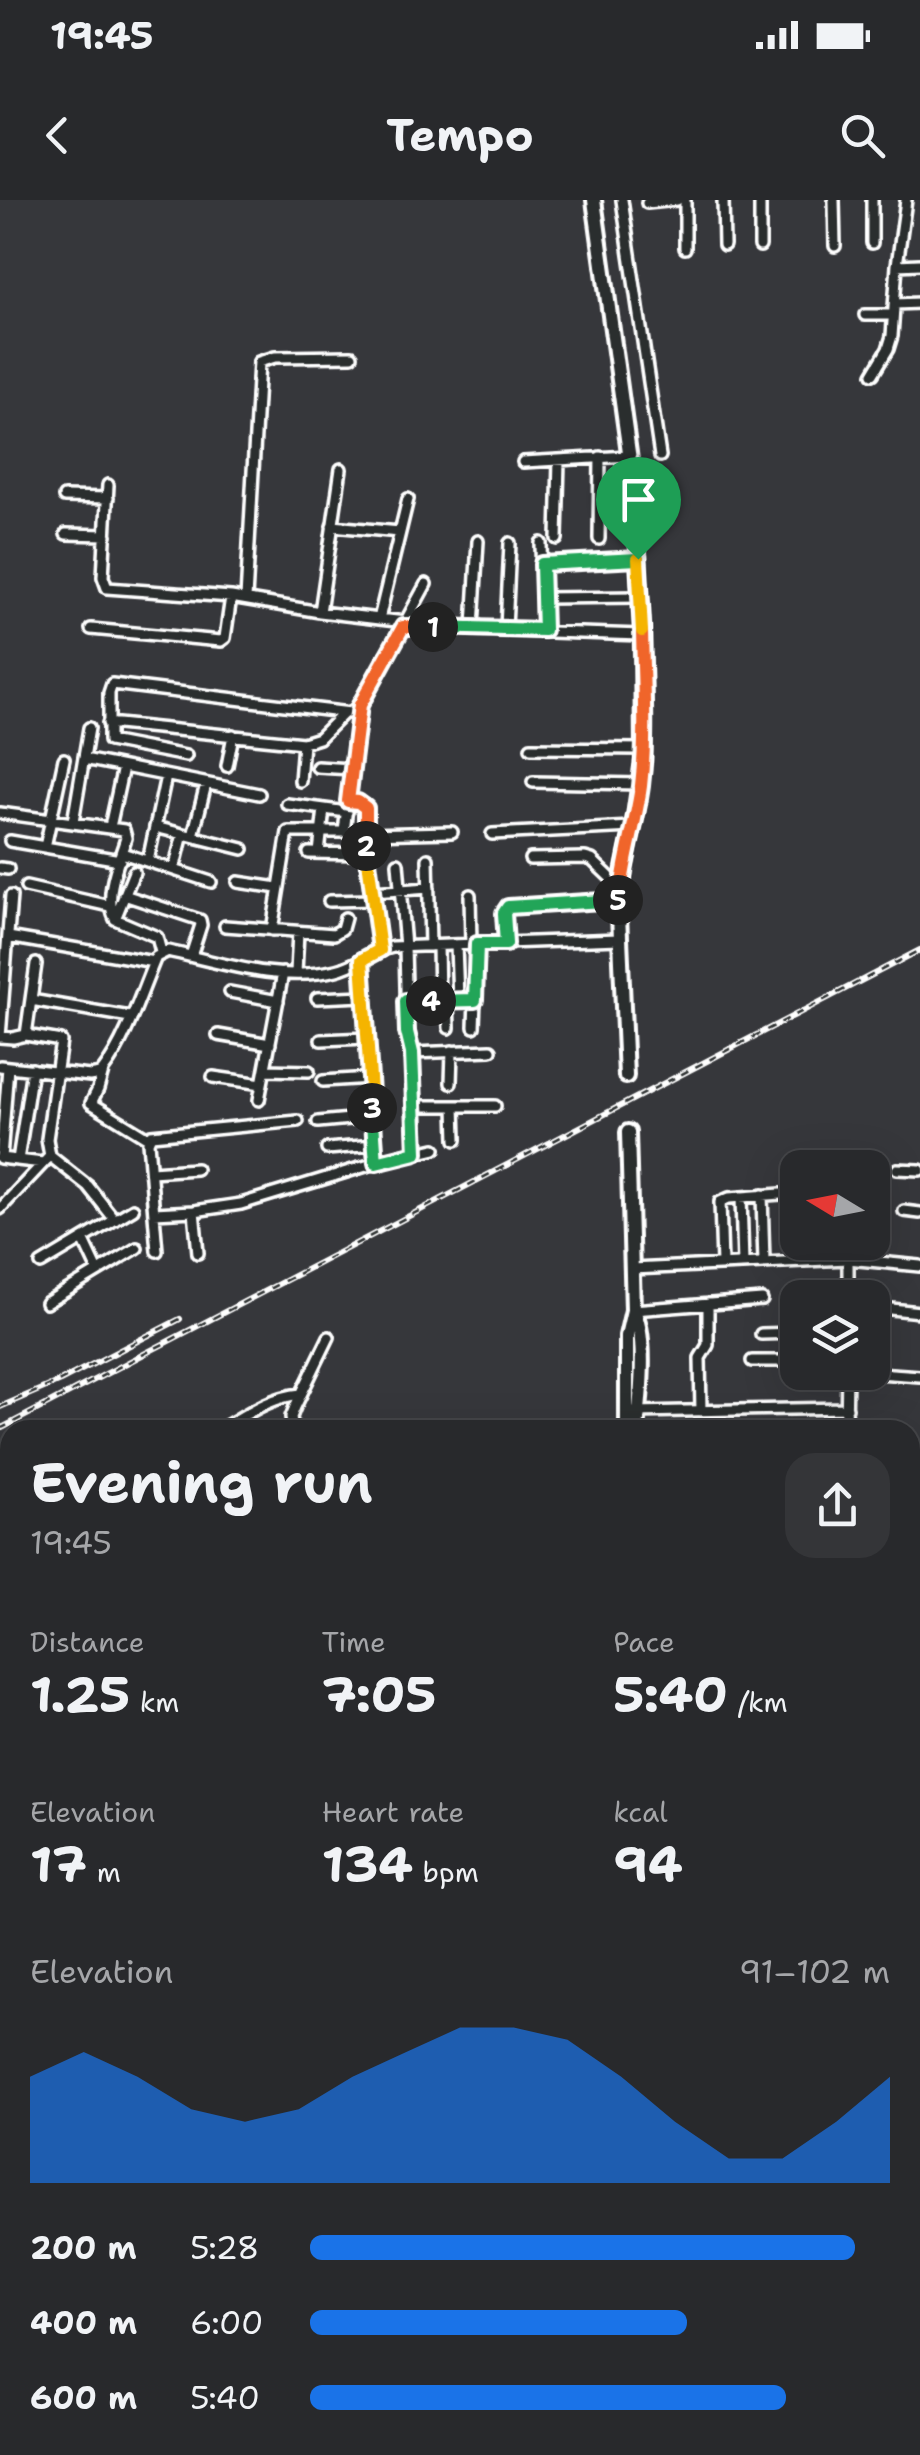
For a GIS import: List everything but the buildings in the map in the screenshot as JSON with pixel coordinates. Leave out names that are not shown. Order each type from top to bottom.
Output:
[{"type":"street","points":[[594,200],[634,496],[642,635],[641,784],[621,894],[626,1076]]},
{"type":"street","points":[[622,200],[660,456]]},
{"type":"street","points":[[646,203],[677,200]]},
{"type":"street","points":[[685,200],[686,248]]},
{"type":"street","points":[[723,200],[724,245]]},
{"type":"street","points":[[760,200],[760,246]]},
{"type":"street","points":[[834,200],[835,246]]},
{"type":"street","points":[[872,200],[872,242]]},
{"type":"street","points":[[873,374],[892,336],[906,200]]},
{"type":"street","points":[[897,265],[920,264]]},
{"type":"street","points":[[895,304],[920,303]]},
{"type":"street","points":[[866,315],[892,315]]},
{"type":"street","points":[[246,600],[260,362],[274,357],[352,356]]},
{"type":"street","points":[[523,462],[629,456]]},
{"type":"street","points":[[599,539],[600,458]]},
{"type":"street","points":[[556,539],[559,460]]},
{"type":"street","points":[[320,612],[341,469]]},
{"type":"street","points":[[108,484],[103,577],[107,588],[231,597],[404,624],[642,635]]},
{"type":"street","points":[[64,497],[108,498]]},
{"type":"street","points":[[379,619],[408,500]]},
{"type":"street","points":[[332,526],[400,532]]},
{"type":"street","points":[[66,534],[106,535]]},
{"type":"street","points":[[473,627],[478,541]]},
{"type":"street","points":[[541,542],[544,630]]},
{"type":"street","points":[[506,629],[510,543]]},
{"type":"street","points":[[542,564],[638,559]]},
{"type":"street","points":[[186,756],[113,743],[108,738],[112,684],[343,714],[356,711],[426,584]]},
{"type":"street","points":[[91,629],[221,641],[225,638],[231,597]]},
{"type":"street","points":[[542,598],[640,597]]},
{"type":"street","points":[[272,930],[288,832],[342,834],[360,705]]},
{"type":"street","points":[[108,722],[303,742],[319,738],[343,714]]},
{"type":"street","points":[[73,822],[89,728]]},
{"type":"street","points":[[228,766],[234,736]]},
{"type":"street","points":[[300,781],[303,742]]},
{"type":"street","points":[[531,748],[643,749]]},
{"type":"street","points":[[45,847],[64,759]]},
{"type":"street","points":[[84,759],[259,794]]},
{"type":"street","points":[[110,827],[122,767]]},
{"type":"street","points":[[317,767],[352,770]]},
{"type":"street","points":[[148,861],[166,776]]},
{"type":"street","points":[[533,782],[641,784]]},
{"type":"street","points":[[174,870],[206,784]]},
{"type":"street","points":[[288,804],[324,808],[358,802],[366,808],[366,854],[380,950]]},
{"type":"street","points":[[324,808],[314,853],[366,854]]},
{"type":"street","points":[[0,812],[124,830],[110,906],[115,919],[158,937],[161,952]]},
{"type":"street","points":[[155,826],[243,849]]},
{"type":"street","points":[[492,834],[633,827]]},
{"type":"street","points":[[366,834],[452,832]]},
{"type":"street","points":[[10,841],[148,861],[211,882]]},
{"type":"street","points":[[530,859],[585,858],[599,866],[621,894]]},
{"type":"street","points":[[428,859],[434,946],[448,1000]]},
{"type":"street","points":[[398,863],[416,1153]]},
{"type":"street","points":[[115,919],[134,872]]},
{"type":"street","points":[[238,882],[278,888]]},
{"type":"street","points":[[26,888],[110,906]]},
{"type":"street","points":[[328,901],[429,888]]},
{"type":"street","points":[[506,944],[504,913],[508,907],[621,894]]},
{"type":"street","points":[[124,895],[200,920],[191,956]]},
{"type":"street","points":[[470,895],[474,1028]]},
{"type":"street","points":[[0,1209],[46,1159],[61,1042],[26,1034],[0,1037],[11,896]]},
{"type":"street","points":[[225,926],[334,934],[342,929],[345,918]]},
{"type":"street","points":[[296,974],[298,932]]},
{"type":"street","points":[[8,937],[154,962]]},
{"type":"street","points":[[148,1138],[90,1103],[161,952],[168,950],[232,966],[316,974],[336,970],[380,950],[405,947],[620,939]]},
{"type":"street","points":[[449,1028],[448,1000],[456,945]]},
{"type":"street","points":[[362,960],[376,1163]]},
{"type":"street","points":[[26,1034],[36,964]]},
{"type":"street","points":[[259,1100],[283,973]]},
{"type":"street","points":[[230,992],[278,1001]]},
{"type":"street","points":[[317,998],[364,996]]},
{"type":"street","points":[[31,1000],[130,1017]]},
{"type":"street","points":[[406,1001],[475,1000]]},
{"type":"street","points":[[218,1036],[270,1044]]},
{"type":"street","points":[[321,1040],[367,1038]]},
{"type":"street","points":[[412,1053],[491,1050]]},
{"type":"street","points":[[451,1083],[452,1051]]},
{"type":"street","points":[[103,1072],[90,1076],[4,1066],[1,1158],[46,1159],[88,1186],[114,1220]]},
{"type":"street","points":[[18,1160],[32,1070]]},
{"type":"street","points":[[265,1070],[309,1072]]},
{"type":"street","points":[[213,1077],[262,1084]]},
{"type":"street","points":[[323,1080],[370,1078]]},
{"type":"street","points":[[415,1106],[495,1106]]},
{"type":"street","points":[[455,1106],[456,1140]]},
{"type":"street","points":[[318,1122],[372,1117]]},
{"type":"street","points":[[148,1138],[154,1134],[298,1121]]},
{"type":"street","points":[[628,1132],[633,1310],[627,1336],[635,1420]]},
{"type":"street","points":[[148,1138],[157,1251]]},
{"type":"street","points":[[327,1149],[374,1144]]},
{"type":"street","points":[[154,1213],[260,1200],[376,1163],[436,1149]]},
{"type":"street","points":[[151,1172],[196,1168]]},
{"type":"street","points":[[897,1170],[920,1170]]},
{"type":"street","points":[[722,1264],[723,1198],[780,1194]]},
{"type":"street","points":[[762,1195],[764,1262]]},
{"type":"street","points":[[741,1196],[742,1264]]},
{"type":"street","points":[[40,1264],[133,1209]]},
{"type":"street","points":[[194,1211],[198,1254]]},
{"type":"street","points":[[904,1211],[920,1214]]},
{"type":"street","points":[[83,1238],[98,1271]]},
{"type":"street","points":[[46,1303],[137,1248]]},
{"type":"street","points":[[632,1268],[820,1260]]},
{"type":"street","points":[[858,1260],[920,1266]]},
{"type":"street","points":[[633,1310],[762,1300]]},
{"type":"street","points":[[701,1411],[700,1358],[708,1345],[708,1304]]},
{"type":"street","points":[[890,1309],[920,1312]]},
{"type":"street","points":[[761,1334],[780,1333]]},
{"type":"street","points":[[291,1420],[329,1337]]},
{"type":"street","points":[[752,1361],[780,1360]]},
{"type":"street","points":[[890,1374],[920,1376]]},
{"type":"street","points":[[846,1420],[847,1390]]},
{"type":"street","points":[[237,1420],[270,1400],[301,1394]]},
{"type":"street","points":[[633,1412],[847,1408]]},
{"type":"street","points":[[630,1420],[633,1412]]},
{"type":"railway","points":[[17,1420],[920,950]]},
{"type":"railway","points":[[0,1407],[180,1319]]},
{"type":"route","points":[[638,559],[643,760],[620,900],[508,907],[504,913],[506,944],[477,944],[475,1000],[406,1001],[416,1153],[376,1163],[362,960],[380,950],[366,854],[366,808],[348,801],[360,705],[403,627],[544,630],[542,564],[638,559]]}]
